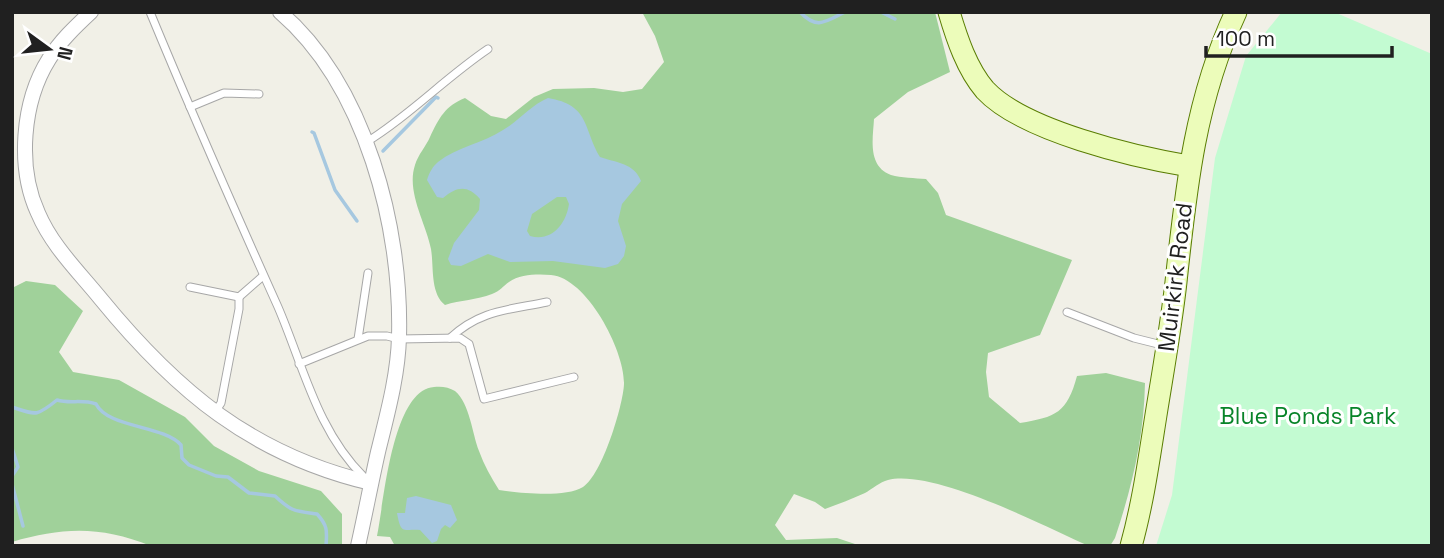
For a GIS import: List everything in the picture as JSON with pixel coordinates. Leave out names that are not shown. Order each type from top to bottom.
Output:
[{"type":"main road","points":[[949,12],[960,46],[976,78],[987,92],[1003,105],[1072,137],[1114,150],[1189,166]]},
{"type":"main road","name":"Muirkirk Road","points":[[1131,546],[1140,516],[1167,346],[1189,166],[1206,90],[1236,12]]},
{"type":"street","points":[[280,12],[307,40],[342,90],[356,116],[381,187],[391,229],[399,339],[393,385],[358,546]]},
{"type":"street","points":[[85,14],[45,67],[18,151],[34,203],[49,234],[121,324],[168,373],[214,413],[267,446],[324,470],[371,483]]},
{"type":"lane","points":[[150,12],[279,310],[299,364],[334,440],[371,483]]},
{"type":"lane","points":[[365,143],[385,131],[436,87],[488,49]]},
{"type":"lane","points":[[190,107],[224,93],[259,94]]},
{"type":"lane","points":[[358,339],[368,273]]},
{"type":"lane","points":[[214,413],[221,403],[239,297],[263,276]]},
{"type":"lane","points":[[190,287],[239,297]]},
{"type":"lane","points":[[450,338],[466,323],[487,314],[547,302]]},
{"type":"lane","points":[[1067,312],[1134,338],[1167,346]]},
{"type":"lane","points":[[299,364],[368,336],[399,339],[460,338],[469,345],[484,399],[574,377]]},
{"type":"green space","points":[[642,12],[935,12],[950,72],[908,92],[874,119],[875,158],[883,171],[891,175],[926,179],[938,193],[946,215],[1072,260],[1040,335],[988,353],[986,372],[989,397],[1020,423],[1043,418],[1058,411],[1069,398],[1077,376],[1106,373],[1145,383],[1142,423],[1132,481],[1115,538],[1110,546],[1089,546],[989,501],[932,483],[908,479],[885,481],[865,493],[825,509],[794,494],[775,525],[786,540],[837,538],[861,546],[395,546],[390,537],[377,536],[392,450],[399,427],[408,407],[420,393],[434,387],[455,391],[464,403],[481,456],[499,490],[565,493],[583,487],[597,469],[616,423],[624,384],[618,353],[601,318],[578,289],[565,279],[551,275],[518,277],[492,294],[445,305],[435,287],[431,249],[415,197],[413,175],[418,158],[440,118],[452,105],[465,98],[491,116],[506,119],[534,97],[553,89],[594,88],[623,92],[642,89],[664,62],[655,36]]},
{"type":"green space","name":"Blue Ponds Park","points":[[1282,12],[1334,12],[1432,54],[1432,546],[1156,546],[1172,495],[1215,158],[1246,56]]},
{"type":"green space","points":[[26,281],[55,285],[83,311],[59,352],[73,372],[119,380],[185,417],[214,446],[259,471],[321,491],[342,514],[342,546],[151,546],[115,535],[82,531],[48,533],[12,542],[12,288]]},
{"type":"water","points":[[548,98],[571,106],[583,119],[600,157],[624,165],[638,175],[641,181],[622,204],[618,221],[626,246],[624,256],[618,264],[605,268],[553,261],[510,262],[488,254],[461,266],[451,265],[448,259],[454,243],[479,210],[480,199],[467,189],[458,189],[443,198],[437,197],[427,180],[431,170],[445,157],[503,130]],"holes":[[[557,197],[566,197],[569,204],[565,218],[557,230],[545,236],[530,236],[527,231],[532,214]]]},
{"type":"water","points":[[416,496],[451,505],[457,520],[450,528],[445,525],[441,529],[437,541],[432,543],[420,530],[404,529],[400,525],[397,513],[405,513],[407,498]]},
{"type":"waterway","points":[[800,12],[816,23],[845,12]]},
{"type":"waterway","points":[[881,12],[895,19]]},
{"type":"waterway","points":[[383,151],[436,97],[438,98]]},
{"type":"waterway","points":[[312,132],[335,190],[357,221]]},
{"type":"waterway","points":[[12,407],[36,413],[57,400],[86,402],[96,404],[112,418],[173,438],[181,445],[182,458],[189,465],[216,476],[228,477],[249,493],[275,496],[294,510],[317,514],[326,529],[326,546]]},
{"type":"waterway","points":[[12,448],[18,467],[12,476]]},
{"type":"waterway","points":[[12,484],[23,526]]}]
